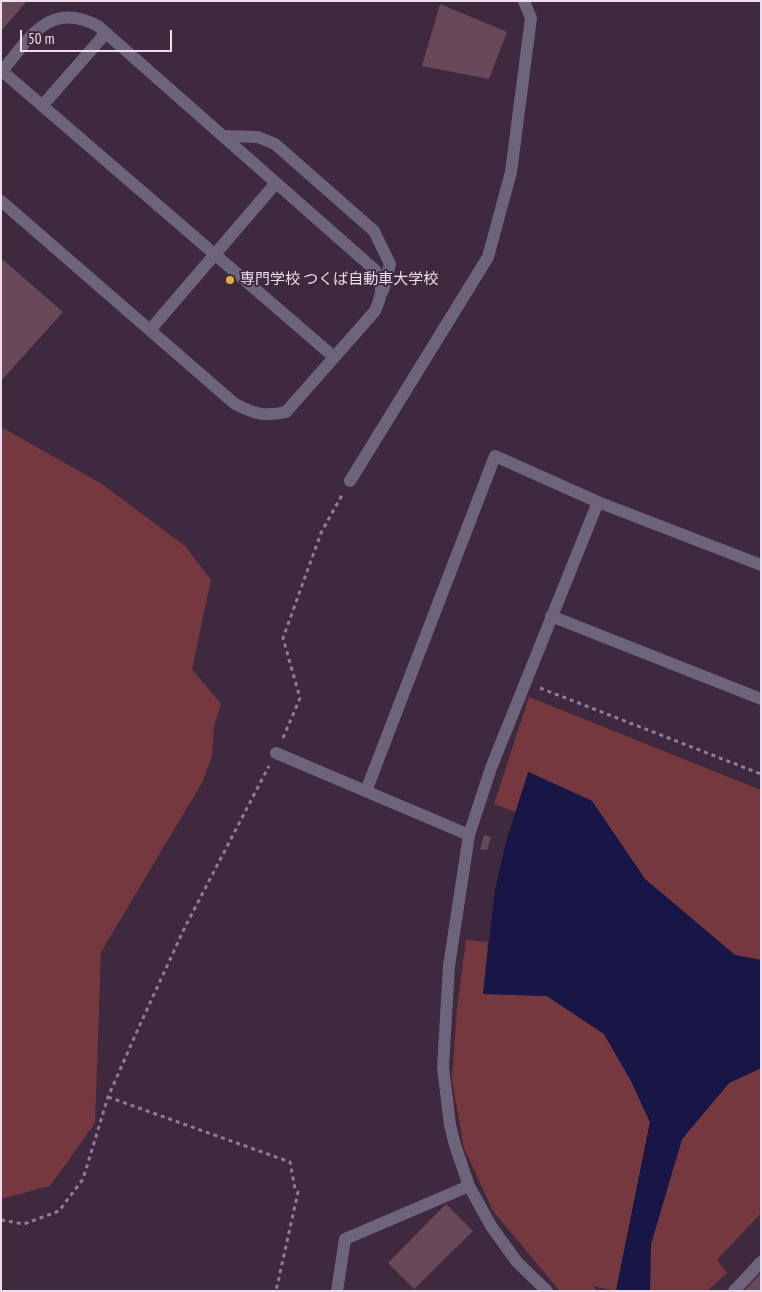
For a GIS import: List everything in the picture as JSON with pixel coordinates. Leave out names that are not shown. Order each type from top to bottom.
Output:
[{"type":"street","points":[[350,481],[488,256],[511,172],[514,153],[531,18],[524,1]]},
{"type":"street","points":[[334,357],[1,72],[40,26],[54,16],[70,15],[84,18],[106,33],[375,270],[382,282],[382,297]]},
{"type":"street","points":[[42,106],[106,33]]},
{"type":"street","points":[[1,201],[235,404],[252,413],[270,416],[286,412],[374,310],[382,297],[390,264],[374,231],[275,144],[258,137],[223,136]]},
{"type":"street","points":[[150,330],[276,183]]},
{"type":"street","points":[[366,791],[495,456],[598,502],[761,565]]},
{"type":"street","points":[[546,1291],[512,1255],[491,1226],[469,1186],[450,1125],[443,1067],[449,966],[469,835],[491,768],[598,502]]},
{"type":"street","points":[[551,616],[761,700]]},
{"type":"street","points":[[276,753],[469,835]]},
{"type":"street","points":[[337,1291],[344,1239],[469,1186]]},
{"type":"street","points":[[734,1291],[761,1262]]},
{"type":"path","points":[[1,1220],[24,1224],[59,1211],[83,1179],[108,1097],[185,927],[276,753],[300,698],[283,638],[320,533],[350,481]]},
{"type":"path","points":[[525,682],[761,774]]},
{"type":"path","points":[[108,1097],[290,1162],[295,1189],[298,1192],[276,1291]]},
{"type":"shaded area","points":[[1,427],[102,484],[185,546],[211,580],[192,669],[221,704],[214,726],[212,756],[202,783],[101,952],[95,1123],[50,1186],[1,1199]]},
{"type":"shaded area","points":[[529,697],[761,790],[761,960],[735,955],[645,879],[592,801],[529,772],[516,812],[494,804]]},
{"type":"shaded area","points":[[528,772],[592,801],[645,879],[735,955],[761,960],[761,1068],[729,1083],[682,1139],[651,1244],[650,1291],[616,1291],[650,1122],[630,1079],[604,1034],[547,996],[483,994],[495,890],[506,842]]},
{"type":"shaded area","points":[[466,940],[488,942],[483,994],[547,996],[604,1034],[630,1079],[650,1122],[616,1291],[593,1286],[597,1291],[560,1291],[493,1211],[464,1148],[452,1080],[457,1009]]},
{"type":"shaded area","points":[[761,1068],[761,1213],[717,1260],[727,1273],[707,1291],[650,1291],[651,1244],[682,1139],[729,1083]]},
{"type":"building","points":[[1,1],[27,1],[1,31]]},
{"type":"building","points":[[440,4],[507,32],[489,79],[422,66]]},
{"type":"building","points":[[1,258],[63,312],[1,381]]},
{"type":"building","points":[[484,835],[491,837],[487,850],[480,849]]},
{"type":"building","points":[[446,1204],[473,1231],[414,1289],[388,1263]]},
{"type":"building","points":[[761,1273],[761,1291],[744,1291]]},
{"type":"place","name":"専門学校 つくば自動車大学校","points":[[230,280]]}]
